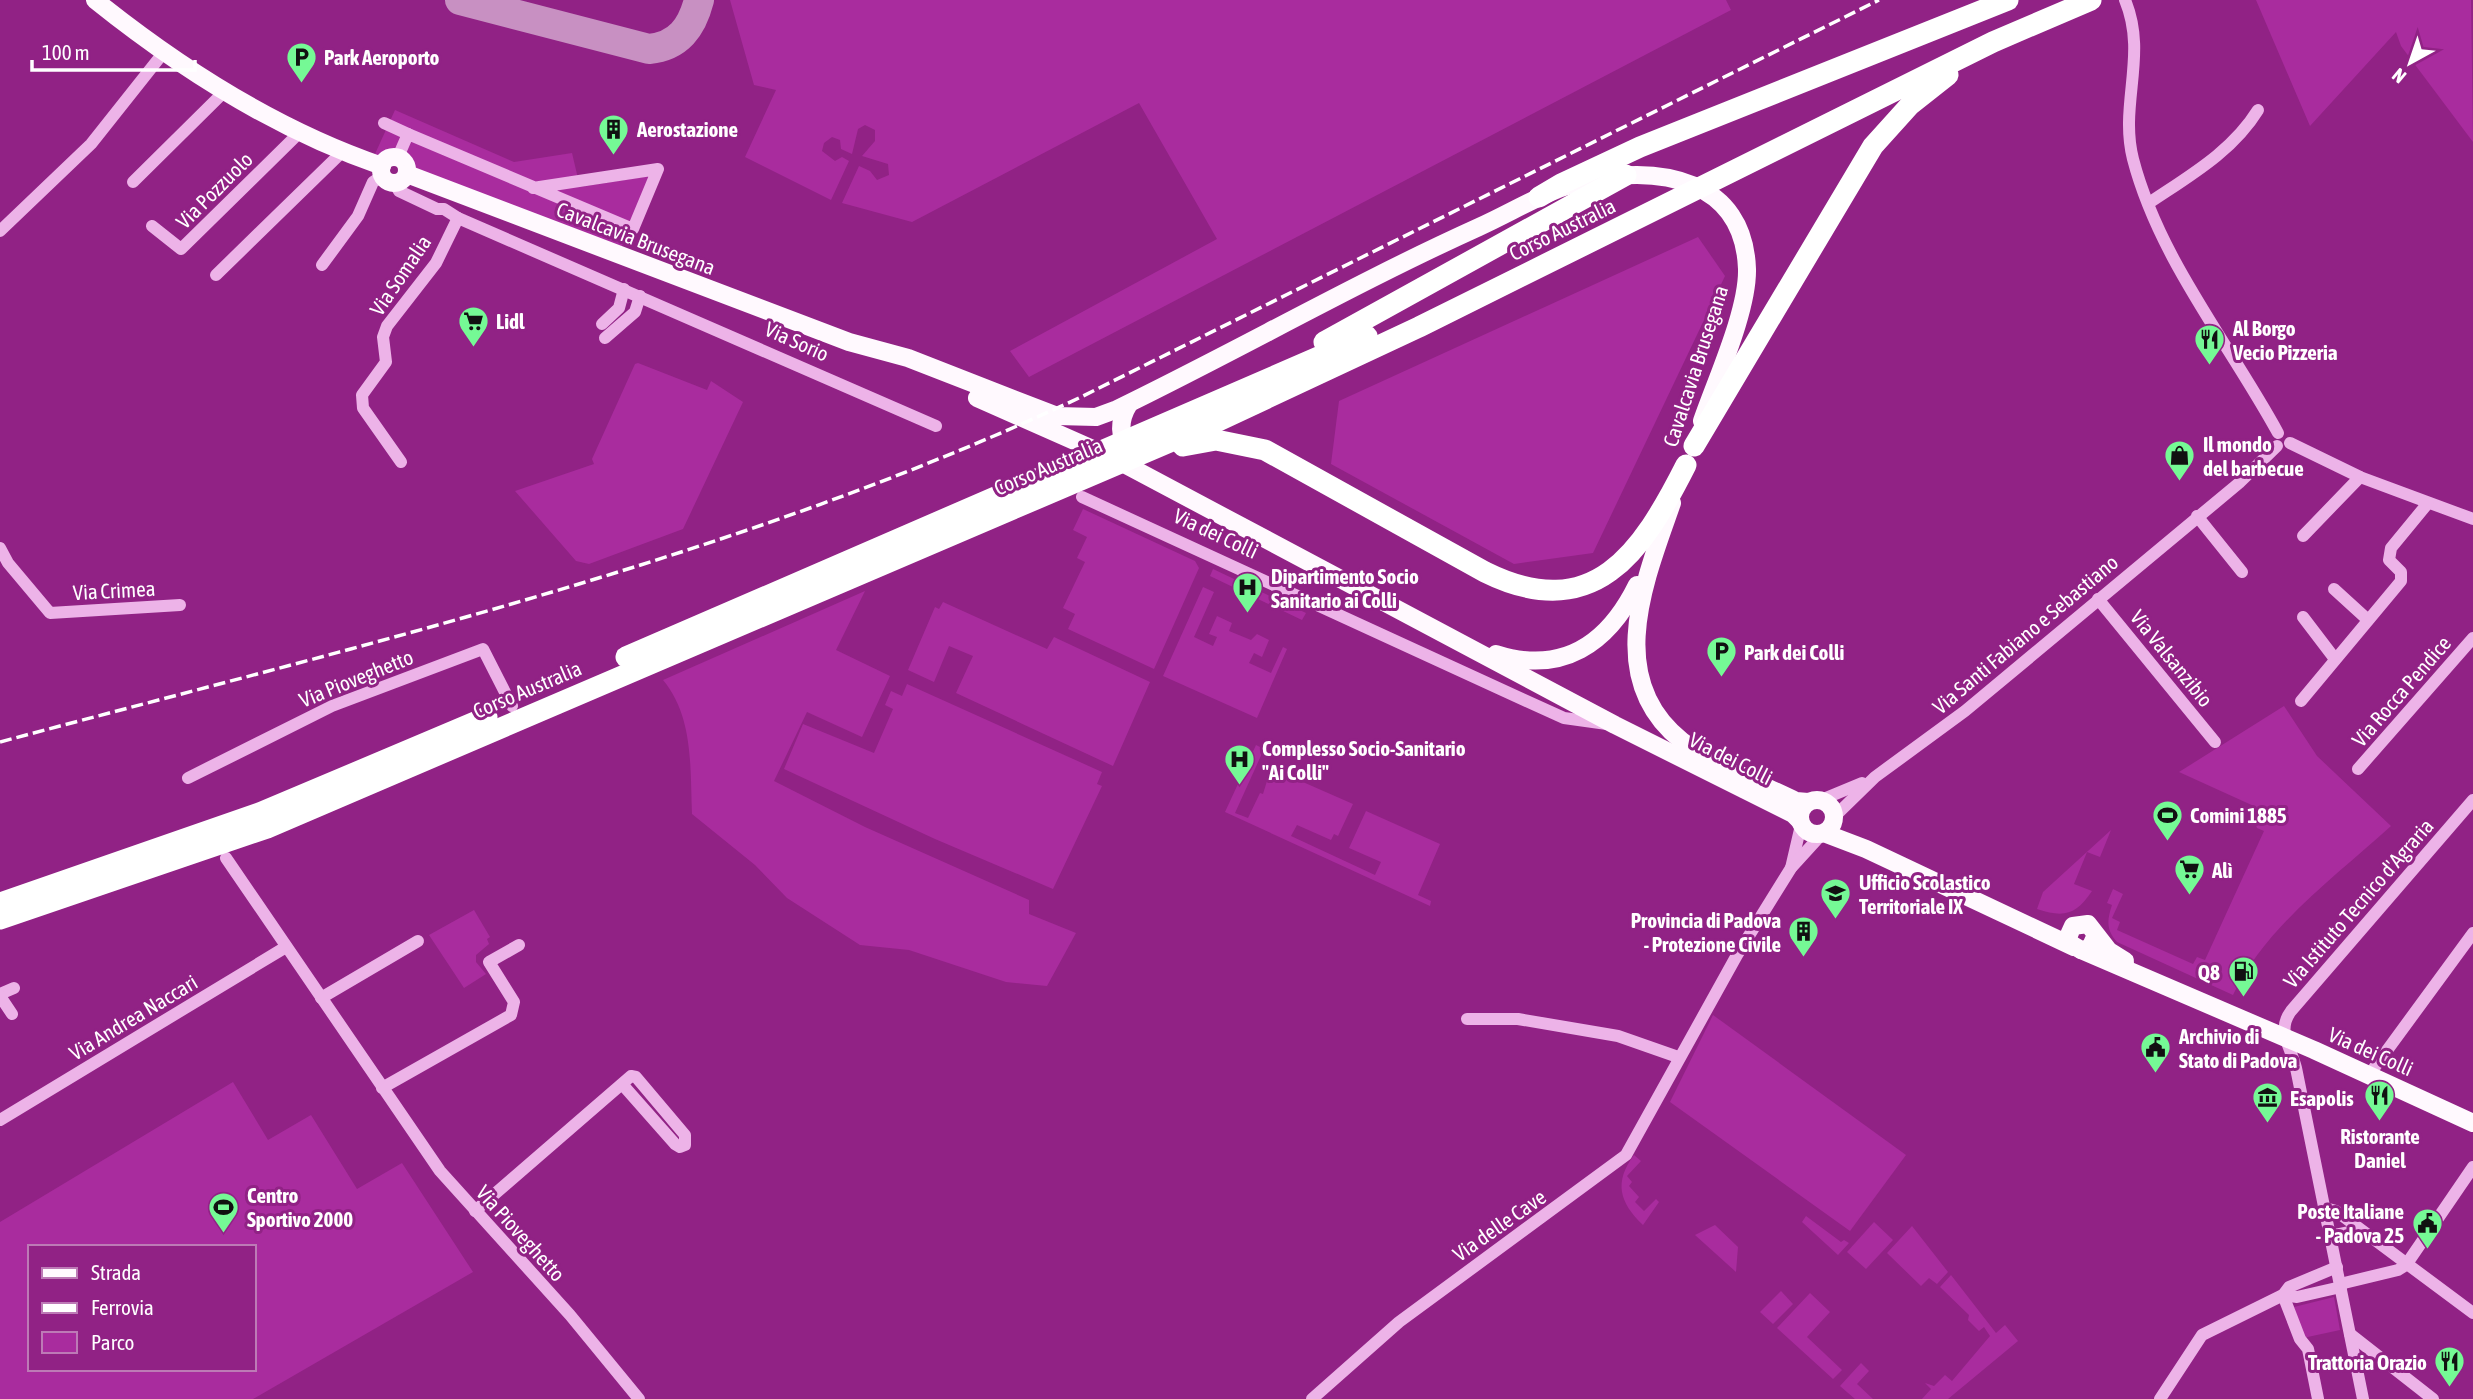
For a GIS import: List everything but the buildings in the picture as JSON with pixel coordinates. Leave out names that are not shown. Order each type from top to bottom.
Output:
[{"type":"highway","points":[[1539,197],[1640,147],[2008,0]]},
{"type":"highway","name":"Corso Australia","points":[[0,903],[262,812],[1414,316],[2055,0]]},
{"type":"highway","name":"Corso Australia","points":[[0,919],[267,828],[1214,423],[1419,327],[1993,42],[2091,0]]},
{"type":"highway","points":[[1062,486],[1188,444],[1216,440],[1243,443],[1281,457],[1504,582],[1520,587],[1552,590],[1572,587],[1600,577],[1633,553],[1657,521],[1690,455],[1873,146],[1910,105],[1993,42]]},
{"type":"highway","points":[[1216,402],[1626,175]]},
{"type":"main road","name":"Via Sorio","points":[[96,0],[164,52],[225,91],[298,131],[393,171]]},
{"type":"main road","name":"Cavalcavia Brusegana","points":[[393,171],[455,191],[849,342],[908,358],[1011,405],[1041,425],[1194,489],[1217,514],[1615,725]]},
{"type":"main road","name":"Cavalcavia Brusegana","points":[[1011,405],[1059,416],[1096,417],[1129,404],[1425,251],[1539,197],[1588,180],[1626,175],[1663,176],[1692,184],[1720,202],[1732,214],[1744,241],[1746,286],[1637,611],[1637,654],[1644,694],[1655,714],[1683,741],[1735,770]]},
{"type":"main road","name":"Cavalcavia Brusegana","points":[[1129,404],[1123,414],[1121,432],[1139,466]]},
{"type":"main road","points":[[1396,611],[1458,634],[1497,654],[1534,661],[1567,656],[1609,630],[1622,612],[1661,537]]},
{"type":"main road","name":"Via dei Colli","points":[[1615,725],[1793,814],[1814,834],[1829,826],[1866,849],[2112,966],[2172,988],[2473,1123]]},
{"type":"main road","name":"Via dei Colli","points":[[1735,770],[1796,801],[1815,801]]},
{"type":"main road","points":[[1800,823],[1801,810],[1815,801],[1832,809],[1829,826]]},
{"type":"main road","name":"Via dei Colli","points":[[2021,922],[2073,926],[2088,924],[2109,951],[2172,988]]},
{"type":"main road","points":[[2073,926],[2068,937],[2077,949],[2090,948],[2096,935]]},
{"type":"street","points":[[2125,0],[2133,19],[2136,56],[2129,134],[2132,157],[2148,203],[2203,309],[2281,440],[2360,477],[2473,519]]},
{"type":"street","points":[[0,231],[91,144],[164,52]]},
{"type":"street","points":[[133,181],[225,91]]},
{"type":"street","points":[[2148,203],[2226,148],[2246,128],[2258,110]]},
{"type":"street","points":[[384,123],[533,188],[633,229],[658,169],[533,188]]},
{"type":"street","name":"Via Pozzuolo","points":[[152,226],[181,249],[298,131]]},
{"type":"street","points":[[322,265],[358,216],[373,182],[393,171],[408,134]]},
{"type":"street","points":[[216,275],[337,158],[341,150]]},
{"type":"street","name":"Via Sorio","points":[[393,171],[399,191],[437,209],[444,209],[458,218],[936,426]]},
{"type":"street","points":[[444,209],[450,195],[455,191]]},
{"type":"street","name":"Via Somalia","points":[[401,462],[363,408],[362,395],[386,362],[383,337],[387,326],[436,263],[458,218]]},
{"type":"street","points":[[624,289],[620,308],[604,331],[635,312],[640,296]]},
{"type":"street","name":"Via Santi Fabiano e Sebastiano","points":[[1829,826],[1875,778],[1965,711],[2239,483],[2281,440]]},
{"type":"street","points":[[2303,536],[2360,477]]},
{"type":"street","name":"Via dei Colli","points":[[1082,497],[1564,718],[1615,725]]},
{"type":"street","points":[[2301,701],[2401,581],[2401,572],[2389,560],[2391,548],[2428,503]]},
{"type":"street","points":[[2197,516],[2242,572]]},
{"type":"street","name":"Via Crimea","points":[[0,548],[8,563],[50,613],[180,605]]},
{"type":"street","points":[[2334,589],[2368,620]]},
{"type":"street","name":"Via Valsanzibio","points":[[2098,599],[2215,742]]},
{"type":"street","points":[[2303,617],[2335,659]]},
{"type":"street","name":"Via Rocca Pendice","points":[[2358,769],[2473,638]]},
{"type":"street","name":"Via Pioveghetto","points":[[188,778],[332,706],[484,649],[512,706]]},
{"type":"street","points":[[1522,699],[1533,695],[1531,681]]},
{"type":"street","name":"Via Santi Fabiano e Sebastiano","points":[[1815,801],[1875,778]]},
{"type":"street","name":"Via Istituto Tecnico d'Agraria","points":[[2284,1037],[2285,1019],[2291,1011],[2473,800]]},
{"type":"street","name":"Via delle Cave","points":[[1791,868],[1800,823]]},
{"type":"street","name":"Via delle Cave","points":[[1312,1399],[1399,1322],[1626,1155],[1643,1128],[1678,1057],[1791,868],[1829,826]]},
{"type":"street","name":"Via Pioveghetto","points":[[226,858],[440,1171],[570,1315],[639,1399]]},
{"type":"street","points":[[2369,1075],[2375,1063],[2473,933]]},
{"type":"street","points":[[321,998],[418,941]]},
{"type":"street","points":[[382,1088],[511,1015],[514,1002],[489,962],[519,945]]},
{"type":"street","name":"Via Andrea Naccari","points":[[0,1120],[286,947]]},
{"type":"street","points":[[12,1014],[0,995],[14,988]]},
{"type":"street","points":[[1467,1019],[1518,1020],[1618,1036],[1678,1057]]},
{"type":"street","points":[[2284,1037],[2296,1068],[2363,1399]]},
{"type":"street","points":[[475,1211],[631,1076],[636,1077],[685,1135],[685,1145],[680,1147],[675,1144],[622,1084]]},
{"type":"street","points":[[2160,1399],[2202,1335],[2283,1296],[2297,1297],[2398,1270],[2406,1265],[2473,1167]]},
{"type":"street","points":[[2325,1208],[2336,1211],[2473,1313]]},
{"type":"street","points":[[2330,1236],[2360,1230]]},
{"type":"street","points":[[2283,1296],[2289,1287],[2337,1267]]},
{"type":"street","points":[[2283,1296],[2300,1339],[2308,1349],[2318,1399]]},
{"type":"street","points":[[2350,1334],[2432,1399]]},
{"type":"green space","points":[[730,0],[1726,0],[1731,10],[1029,377],[1010,351],[1217,239],[1139,103],[912,222],[842,203],[859,166],[870,171],[877,180],[889,175],[888,164],[862,156],[875,141],[875,130],[865,125],[858,129],[852,154],[841,149],[840,140],[832,137],[824,143],[822,151],[835,161],[842,157],[849,161],[831,200],[745,157],[776,90],[754,85]]},
{"type":"green space","points":[[2256,0],[2471,0],[2473,142],[2401,46],[2396,32],[2310,126]]},
{"type":"green space","points":[[395,110],[514,162],[572,153],[580,187],[650,176],[618,256],[375,154]]},
{"type":"green space","points":[[1698,237],[1725,276],[1593,553],[1514,564],[1331,464],[1339,401]]},
{"type":"green space","points":[[635,364],[707,390],[711,381],[743,402],[683,529],[589,564],[576,561],[515,491],[594,464],[592,459]]},
{"type":"green space","points":[[1083,509],[1195,561],[1199,568],[1154,669],[1068,629],[1075,614],[1063,608],[1085,562],[1077,558],[1087,537],[1073,530]]},
{"type":"green space","points":[[1213,569],[1306,613],[1302,620],[1210,576]]},
{"type":"green space","points":[[1203,587],[1214,592],[1194,637],[1213,646],[1217,637],[1209,634],[1217,616],[1232,623],[1229,631],[1251,640],[1257,634],[1269,640],[1262,657],[1254,653],[1249,663],[1271,673],[1283,647],[1287,649],[1257,718],[1163,676]]},
{"type":"green space","points":[[865,591],[836,650],[890,676],[862,737],[807,712],[774,781],[865,827],[1029,900],[1029,914],[1076,933],[1047,986],[1006,982],[909,950],[860,945],[787,898],[755,865],[692,814],[690,762],[685,727],[673,695],[663,680]]},
{"type":"green space","points":[[943,602],[1047,649],[1054,637],[1150,682],[1113,766],[956,693],[973,656],[949,646],[934,682],[908,670],[935,607],[939,609]]},
{"type":"green space","points":[[907,684],[1102,772],[1097,784],[1102,786],[1053,889],[935,839],[784,769],[803,724],[874,753],[893,709],[885,705],[891,691],[902,696]]},
{"type":"green space","points":[[2284,706],[2317,756],[2391,826],[2283,925],[2247,970],[2233,995],[2117,942],[2108,925],[2112,905],[2107,903],[2113,889],[2123,894],[2112,918],[2120,922],[2117,930],[2193,964],[2197,957],[2205,960],[2264,831],[2257,828],[2252,815],[2256,807],[2179,772]]},
{"type":"green space","points":[[1256,745],[1264,749],[1235,813],[1248,818],[1260,793],[1263,794],[1271,768],[1353,804],[1338,836],[1334,834],[1331,840],[1297,825],[1291,836],[1375,875],[1381,862],[1349,848],[1366,811],[1440,844],[1418,895],[1431,901],[1430,906],[1225,812]]},
{"type":"green space","points":[[2111,830],[2100,857],[2087,852],[2074,884],[2092,891],[2086,899],[2075,910],[2062,914],[2037,909],[2043,892]]},
{"type":"green space","points":[[474,910],[490,937],[487,939],[489,944],[476,955],[476,962],[486,974],[464,988],[429,935]]},
{"type":"green space","points":[[1713,1015],[1906,1155],[1850,1231],[1670,1102]]},
{"type":"green space","name":"Centro Sportivo 2000","points":[[233,1082],[268,1140],[311,1115],[357,1189],[402,1163],[473,1272],[253,1399],[0,1399],[0,1222]]},
{"type":"green space","points":[[1634,1155],[1641,1161],[1627,1176],[1632,1182],[1629,1186],[1639,1197],[1635,1202],[1644,1211],[1656,1199],[1659,1202],[1643,1225],[1629,1208],[1622,1192],[1624,1174]]},
{"type":"green space","points":[[1806,1216],[1841,1242],[1844,1240],[1849,1243],[1838,1255],[1802,1222]]},
{"type":"green space","points":[[1874,1222],[1893,1240],[1866,1269],[1847,1252]]},
{"type":"green space","points":[[1715,1225],[1738,1247],[1736,1272],[1695,1235]]},
{"type":"green space","points":[[1912,1226],[1948,1272],[1937,1284],[1929,1278],[1921,1286],[1887,1253]]},
{"type":"green space","points":[[1951,1275],[1996,1333],[2005,1325],[2018,1341],[1948,1399],[1922,1399],[1931,1389],[1925,1383],[1934,1386],[1945,1375],[1952,1381],[1990,1336],[1984,1327],[1979,1331],[1968,1320],[1969,1315],[1940,1287]]},
{"type":"green space","points":[[1781,1291],[1793,1304],[1773,1324],[1760,1312]]},
{"type":"green space","points":[[1810,1293],[1830,1312],[1807,1337],[1842,1370],[1833,1379],[1777,1328]]},
{"type":"green space","points":[[2334,1297],[2340,1330],[2303,1338],[2294,1307]]},
{"type":"green space","points":[[1861,1363],[1869,1371],[1857,1384],[1873,1399],[1855,1399],[1840,1386]]},
{"type":"taxiway","points":[[460,0],[649,49],[668,44],[683,34],[699,0]]},
{"type":"railway","points":[[0,742],[548,593],[684,551],[818,505],[951,454],[1081,397],[1879,0]]},
{"type":"place","name":"Park Aeroporto","points":[[301,84]]},
{"type":"place","name":"Aerostazione","points":[[614,156]]},
{"type":"place","name":"Lidl","points":[[473,348]]},
{"type":"place","name":"Al Borgo Vecio Pizzeria","points":[[2210,367]]},
{"type":"place","name":"Il mondo del barbecue","points":[[2180,483]]},
{"type":"place","name":"Dipartimento Socio Sanitario ai Colli","points":[[1248,615]]},
{"type":"place","name":"Park dei Colli","points":[[1721,679]]},
{"type":"place","name":"Complesso Socio-Sanitario \"Ai Colli\"","points":[[1239,787]]},
{"type":"place","name":"Comini 1885","points":[[2167,842]]},
{"type":"place","name":"Alì","points":[[2189,897]]},
{"type":"place","name":"Ufficio Scolastico Territoriale IX","points":[[1836,921]]},
{"type":"place","name":"Provincia di Padova - Protezione Civile","points":[[1804,959]]},
{"type":"place","name":"Q8","points":[[2243,999]]},
{"type":"place","name":"Archivio di Stato di Padova","points":[[2156,1075]]},
{"type":"place","name":"Ristorante Daniel","points":[[2380,1123]]},
{"type":"place","name":"Esapolis","points":[[2267,1125]]},
{"type":"place","name":"Centro Sportivo 2000","points":[[224,1234]]},
{"type":"place","name":"Poste Italiane - Padova 25","points":[[2427,1250]]},
{"type":"place","name":"Trattoria Orazio","points":[[2450,1389]]}]
